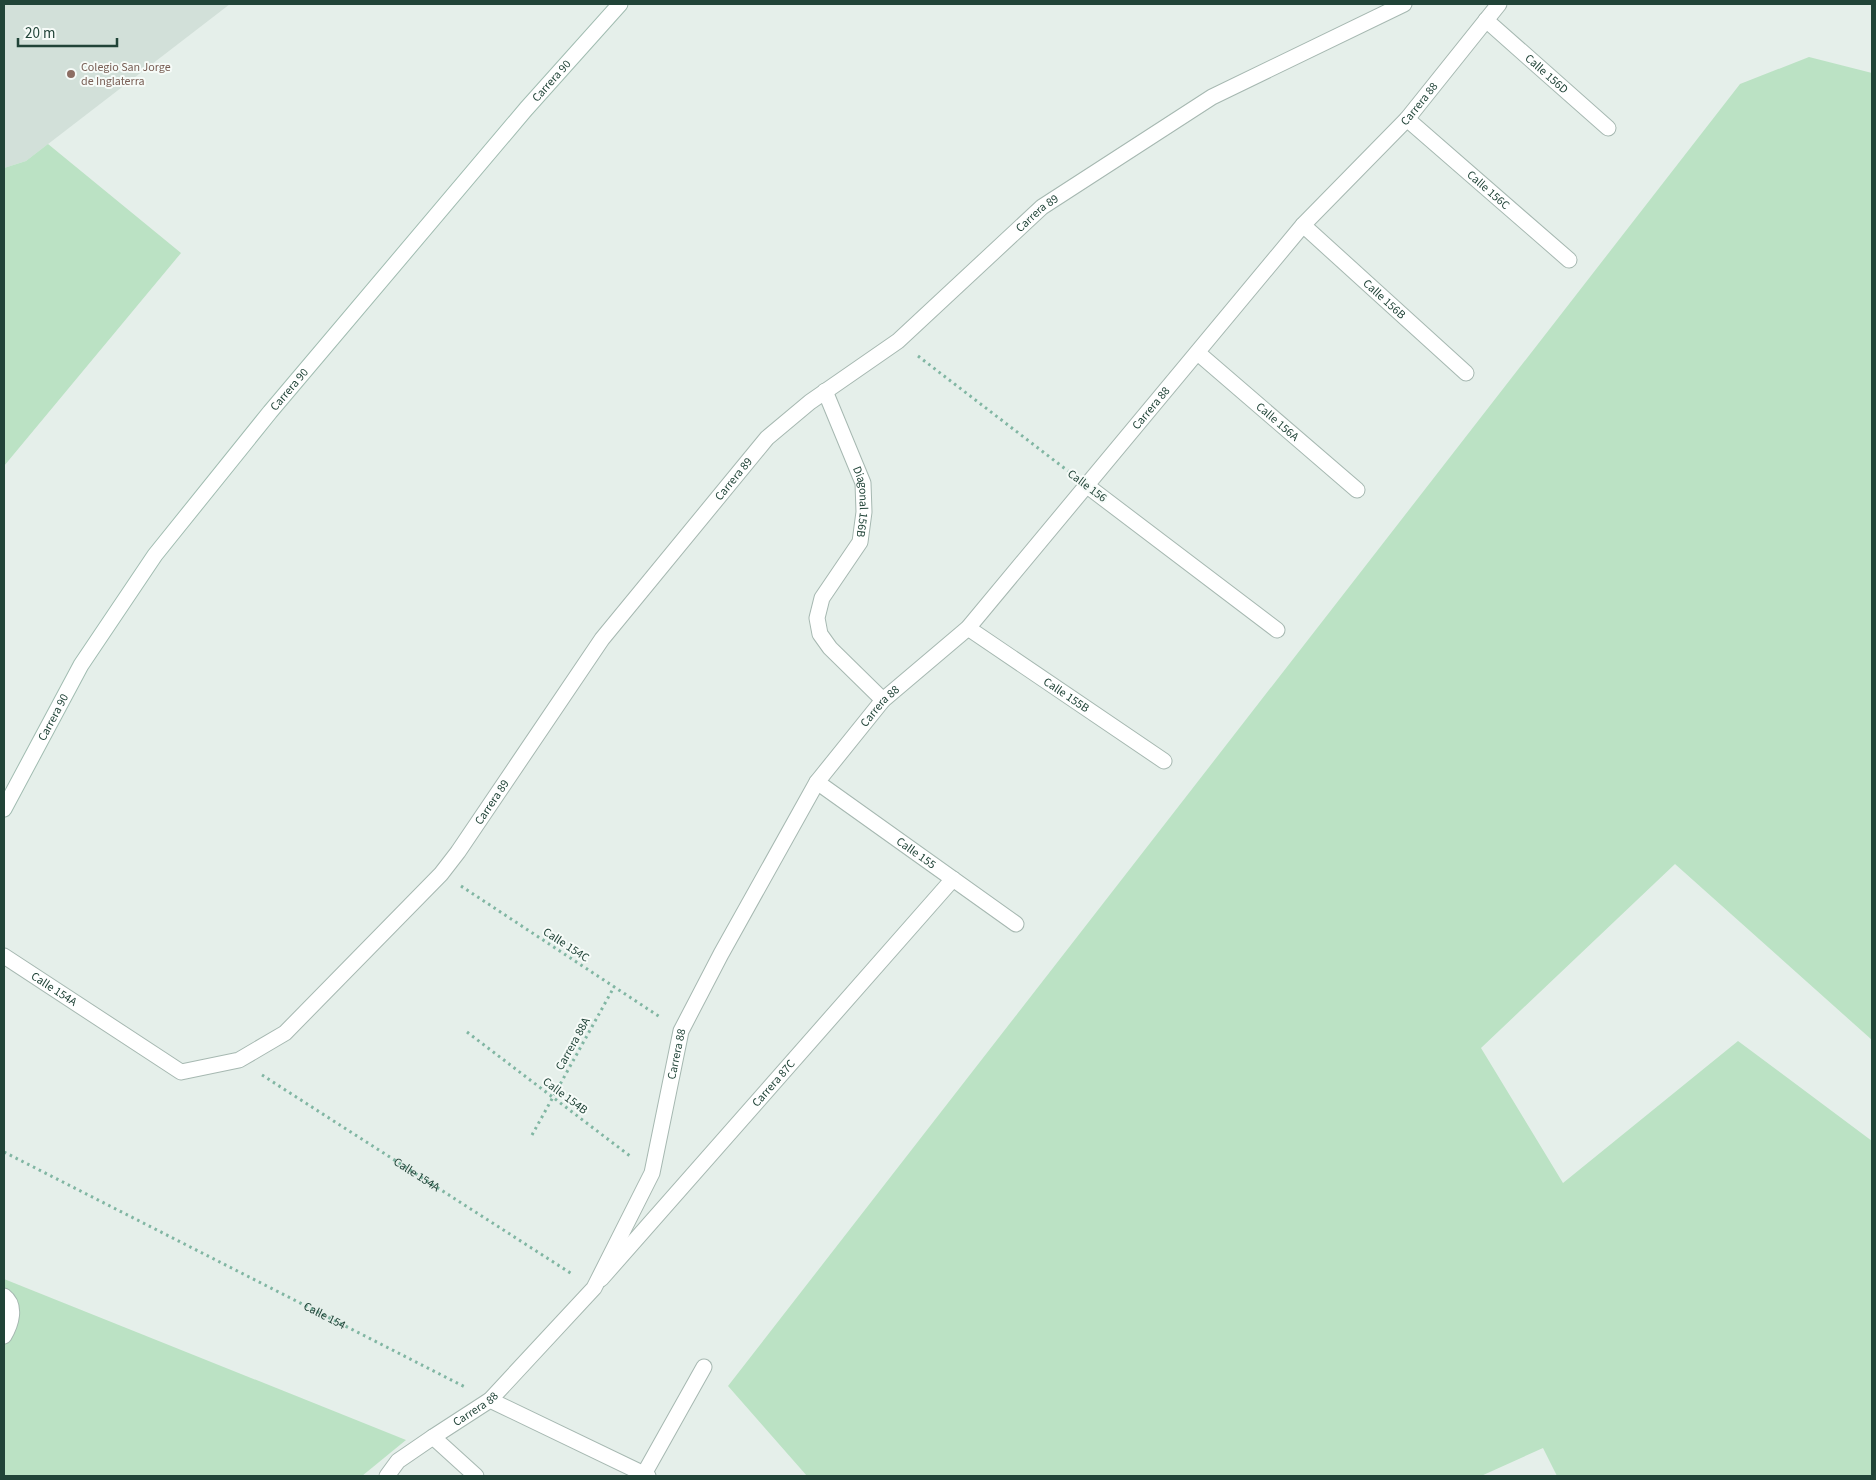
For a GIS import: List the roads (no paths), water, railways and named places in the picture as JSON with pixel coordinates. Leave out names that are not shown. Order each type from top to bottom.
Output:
[{"type":"street","name":"Carrera 90","points":[[4,809],[81,665],[155,555],[270,412],[526,110],[620,4]]},
{"type":"street","name":"Carrera 89","points":[[181,1072],[239,1060],[285,1033],[441,874],[458,852],[602,638],[767,438],[810,402],[898,341],[1042,207],[1212,97],[1404,4]]},
{"type":"street","name":"Carrera 88","points":[[387,1476],[398,1461],[490,1400],[594,1288],[652,1173],[681,1031],[721,954],[817,782],[883,700],[968,628],[1198,353],[1302,225],[1407,119],[1500,4]]},
{"type":"street","name":"Calle 156D","points":[[1486,20],[1608,128]]},
{"type":"street","name":"Calle 156C","points":[[1407,119],[1569,260]]},
{"type":"street","name":"Calle 156B","points":[[1302,225],[1466,373]]},
{"type":"street","name":"Calle 156A","points":[[1198,353],[1357,490]]},
{"type":"street","name":"Diagonal 156B","points":[[825,391],[863,483],[864,512],[860,542],[822,598],[817,618],[820,634],[830,648],[883,700]]},
{"type":"street","name":"Calle 156","points":[[1086,485],[1277,630]]},
{"type":"street","name":"Calle 155B","points":[[968,628],[1164,761]]},
{"type":"street","name":"Calle 155","points":[[817,782],[1016,924]]},
{"type":"street","name":"Carrera 87C","points":[[594,1288],[953,879]]},
{"type":"street","name":"Calle 154A","points":[[4,956],[181,1072]]},
{"type":"street","points":[[4,1296],[8,1299],[13,1317],[4,1336]]},
{"type":"street","points":[[490,1400],[646,1475],[704,1367]]},
{"type":"street","points":[[432,1437],[476,1476]]},
{"type":"place","name":"Colegio San Jorge de Inglaterra","points":[[71,74]]}]
